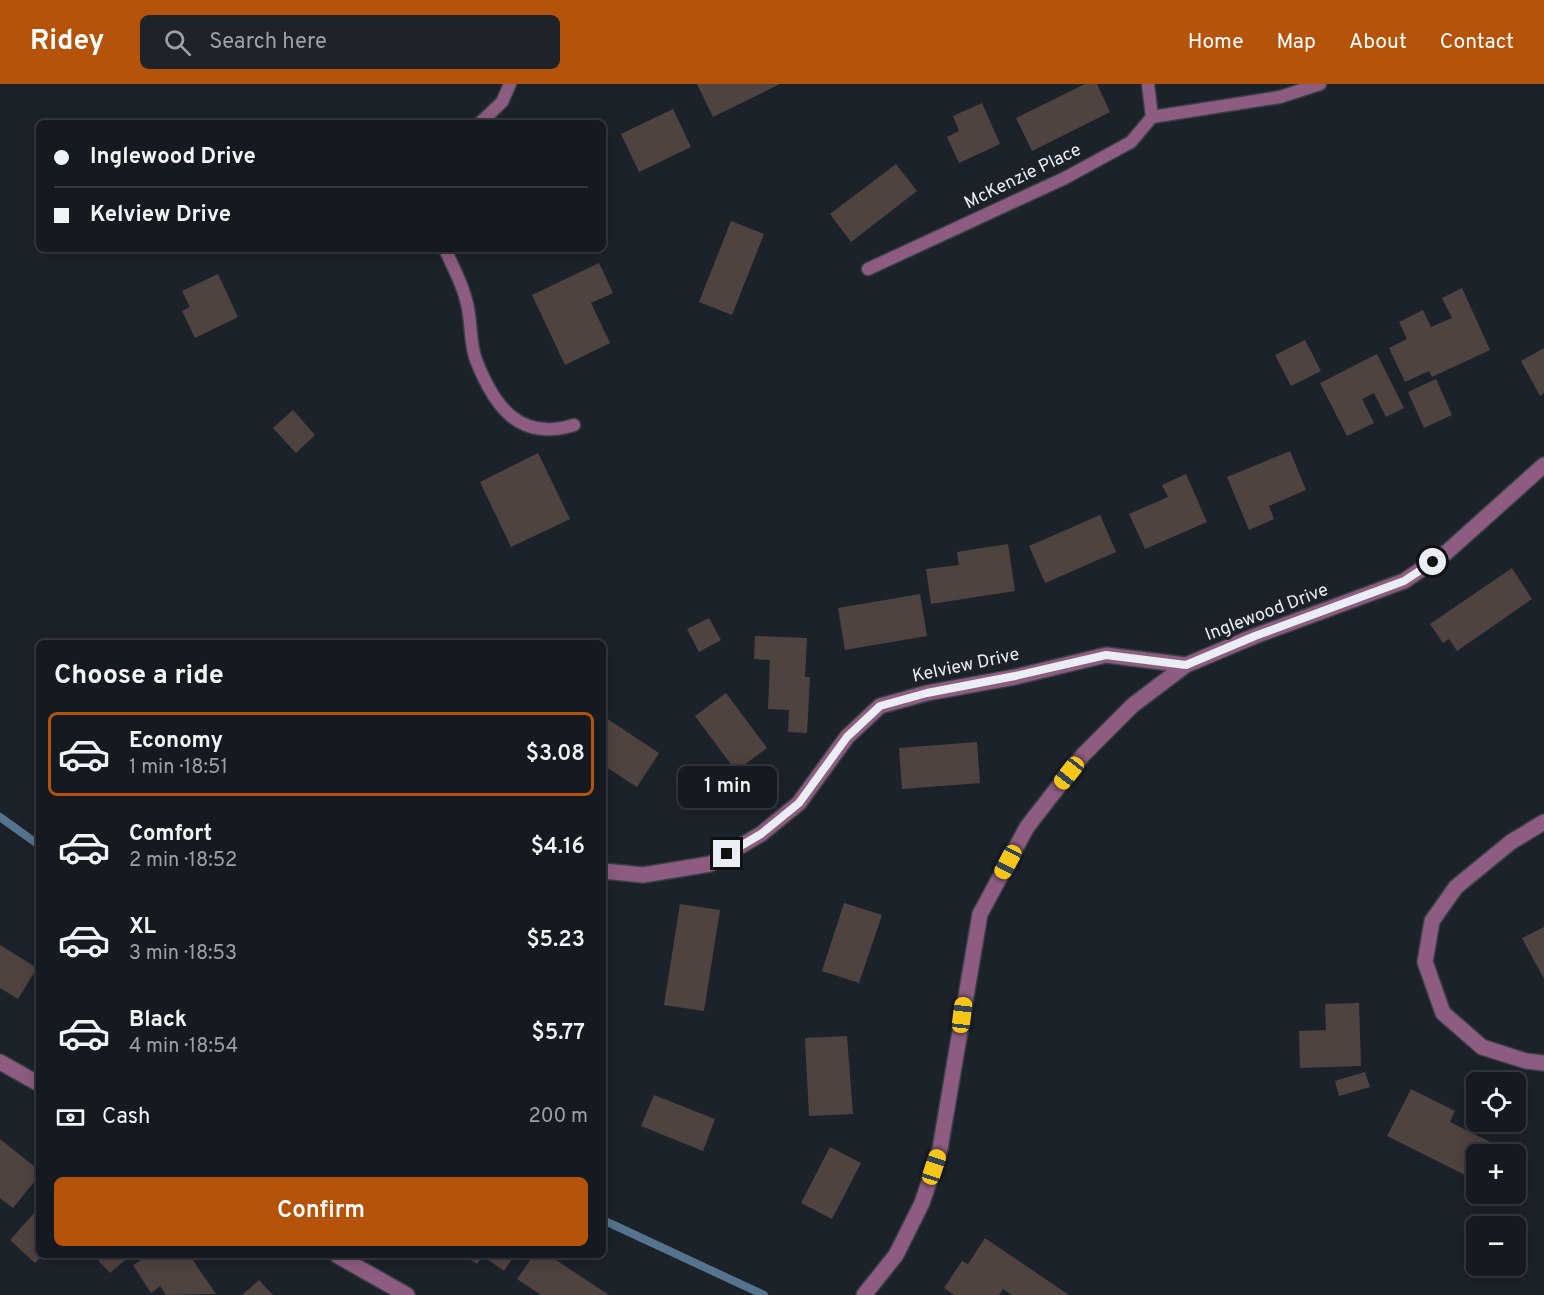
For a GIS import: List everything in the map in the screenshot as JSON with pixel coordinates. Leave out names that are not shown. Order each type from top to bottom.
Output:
[{"type":"street","name":"Inglewood Drive","points":[[864,1295],[896,1255],[922,1203],[940,1149],[980,914],[1027,827],[1083,755],[1133,705],[1186,665],[1255,636],[1404,581],[1447,552],[1544,465]]},
{"type":"street","name":"Kelview Drive","points":[[606,871],[643,875],[710,864],[761,834],[799,803],[847,737],[880,706],[927,693],[1106,655],[1186,665]]},
{"type":"street","points":[[1544,822],[1511,842],[1456,887],[1432,921],[1425,962],[1443,1013],[1482,1047],[1526,1061],[1544,1063]]},
{"type":"street","points":[[0,1062],[36,1082]]},
{"type":"street","points":[[342,1258],[407,1295]]},
{"type":"lane","points":[[483,120],[502,102],[510,84]]},
{"type":"lane","points":[[1148,84],[1152,117],[1280,97],[1320,84]]},
{"type":"lane","name":"McKenzie Place","points":[[868,270],[1065,178],[1131,142],[1152,117]]},
{"type":"lane","points":[[445,252],[466,299],[476,358],[502,408],[525,427],[556,431],[573,425]]},
{"type":"building","points":[[697,84],[780,84],[713,117]]},
{"type":"building","points":[[1085,84],[1097,84],[1110,112],[1032,151],[1016,118]]},
{"type":"building","points":[[982,103],[1000,144],[959,163],[947,137],[959,131],[953,116]]},
{"type":"building","points":[[673,109],[691,147],[639,172],[621,134]]},
{"type":"building","points":[[896,164],[917,191],[851,242],[830,214]]},
{"type":"building","points":[[731,221],[764,234],[732,315],[699,302]]},
{"type":"building","points":[[599,263],[613,293],[591,303],[610,343],[565,365],[532,295]]},
{"type":"building","points":[[218,274],[238,317],[195,338],[182,311],[190,307],[182,291]]},
{"type":"building","points":[[1462,288],[1490,350],[1432,377],[1429,371],[1405,382],[1389,348],[1407,339],[1399,322],[1423,310],[1431,327],[1452,318],[1442,298]]},
{"type":"building","points":[[1305,340],[1321,371],[1291,386],[1275,355]]},
{"type":"building","points":[[1544,348],[1544,393],[1540,396],[1521,361]]},
{"type":"building","points":[[1377,354],[1404,408],[1386,417],[1374,393],[1362,399],[1374,423],[1347,436],[1320,383]]},
{"type":"building","points":[[1436,379],[1452,415],[1424,428],[1408,392]]},
{"type":"building","points":[[293,410],[315,435],[296,453],[273,428]]},
{"type":"building","points":[[1290,451],[1306,490],[1269,506],[1274,519],[1249,530],[1227,477]]},
{"type":"building","points":[[538,453],[570,519],[511,547],[480,482]]},
{"type":"building","points":[[1186,474],[1207,522],[1145,549],[1129,514],[1168,497],[1162,485]]},
{"type":"building","points":[[1100,515],[1116,552],[1045,583],[1029,546]]},
{"type":"building","points":[[1008,544],[1015,591],[931,604],[926,569],[959,565],[957,552]]},
{"type":"building","points":[[1512,568],[1532,599],[1457,651],[1449,639],[1443,643],[1430,624]]},
{"type":"building","points":[[920,594],[927,636],[845,650],[838,608]]},
{"type":"building","points":[[709,618],[721,640],[699,652],[687,629]]},
{"type":"building","points":[[755,636],[807,638],[805,677],[810,677],[807,733],[788,732],[789,710],[768,709],[770,660],[754,659]]},
{"type":"building","points":[[726,693],[767,748],[736,771],[695,716]]},
{"type":"building","points":[[606,718],[659,753],[637,787],[606,767]]},
{"type":"building","points":[[977,742],[980,783],[902,789],[899,748]]},
{"type":"building","points":[[844,903],[882,915],[859,983],[822,971]]},
{"type":"building","points":[[680,904],[720,910],[704,1011],[664,1005]]},
{"type":"building","points":[[1544,927],[1544,979],[1522,938]]},
{"type":"building","points":[[0,945],[36,967],[36,970],[18,999],[0,988]]},
{"type":"building","points":[[1359,1003],[1361,1066],[1300,1068],[1299,1031],[1326,1030],[1325,1004]]},
{"type":"building","points":[[847,1036],[853,1114],[809,1116],[805,1038]]},
{"type":"building","points":[[1365,1072],[1370,1087],[1339,1096],[1335,1081]]},
{"type":"building","points":[[1411,1089],[1455,1111],[1450,1122],[1492,1143],[1466,1144],[1466,1176],[1387,1136]]},
{"type":"building","points":[[654,1095],[715,1119],[703,1151],[641,1126]]},
{"type":"building","points":[[0,1139],[36,1168],[36,1180],[13,1208],[0,1198]]},
{"type":"building","points":[[830,1147],[861,1163],[832,1219],[801,1203]]},
{"type":"building","points":[[36,1211],[36,1258],[40,1258],[35,1263],[10,1240]]},
{"type":"building","points":[[985,1238],[1069,1295],[1012,1295],[1003,1289],[999,1295],[954,1295],[944,1288],[962,1261],[968,1264]]},
{"type":"building","points":[[96,1258],[122,1258],[125,1260],[110,1273]]},
{"type":"building","points":[[145,1258],[191,1258],[216,1294],[166,1295],[160,1286],[151,1293],[133,1265]]},
{"type":"building","points":[[468,1258],[482,1258],[477,1264]]},
{"type":"building","points":[[486,1258],[513,1258],[504,1271]]},
{"type":"building","points":[[532,1258],[553,1258],[609,1295],[541,1295],[517,1279]]},
{"type":"building","points":[[259,1280],[273,1295],[242,1295]]},
{"type":"waterway","points":[[0,817],[36,843]]},
{"type":"waterway","points":[[606,1221],[764,1295]]},
{"type":"route","points":[[727,854],[761,834],[799,803],[847,737],[880,706],[927,693],[1106,655],[1186,665],[1255,636],[1319,615],[1404,581],[1433,562]]}]
